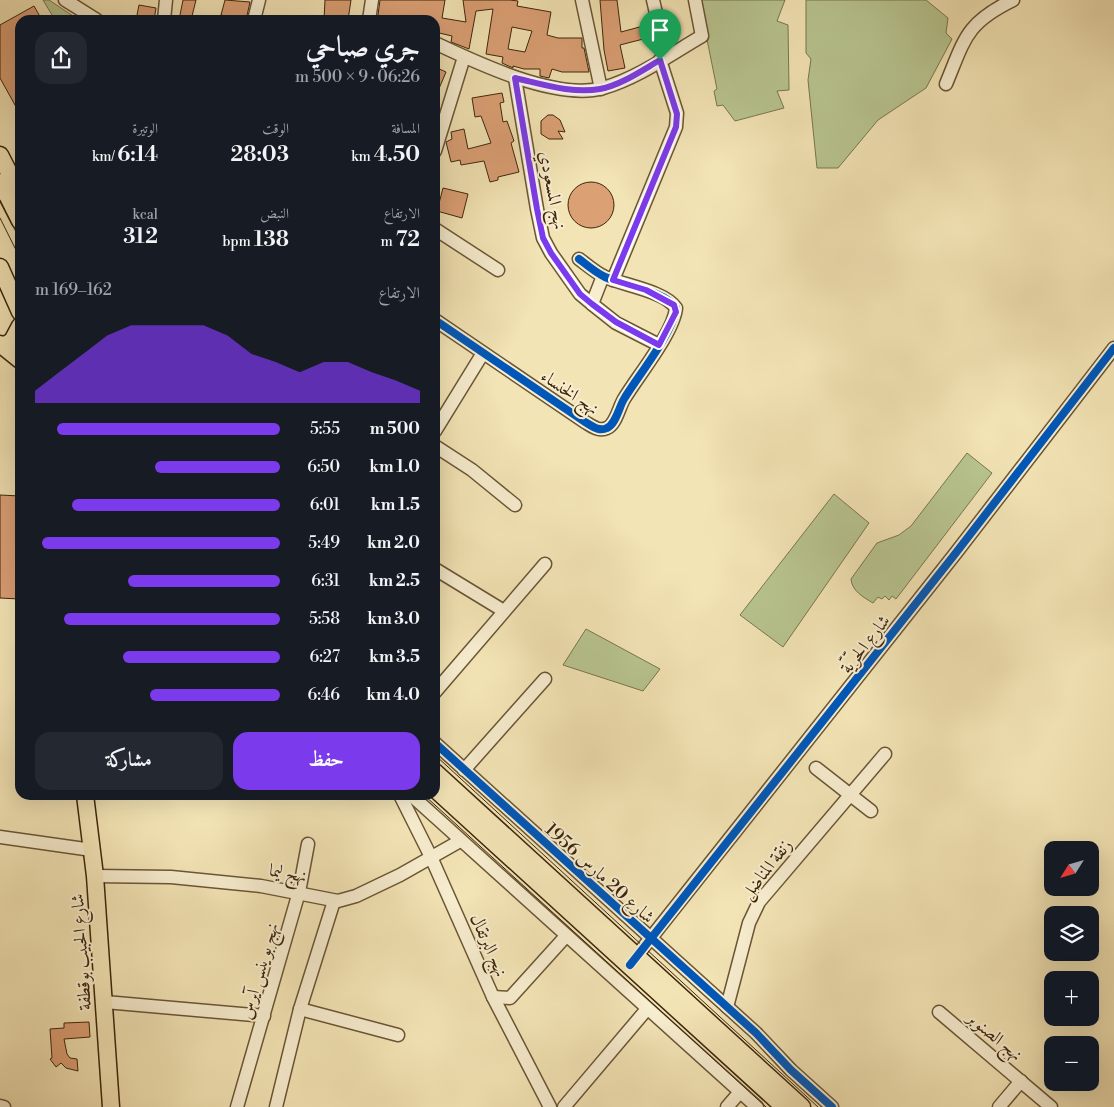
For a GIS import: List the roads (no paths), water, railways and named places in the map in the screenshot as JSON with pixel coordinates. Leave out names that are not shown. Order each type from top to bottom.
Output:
[{"type":"main road","points":[[0,155],[15,184]]},
{"type":"main road","points":[[0,182],[15,211]]},
{"type":"main road","points":[[0,267],[15,302]]},
{"type":"main road","points":[[15,335],[12,341],[3,347],[15,358]]},
{"type":"main road","name":"شارع 20 مارس 1956","points":[[440,777],[784,1107]]},
{"type":"main road","name":"شارع 20 مارس 1956","points":[[440,793],[802,1107]]},
{"type":"main road","name":"شارع الحبيب بوقطفة","points":[[86,800],[95,876],[112,1107]]},
{"type":"street","points":[[66,0],[82,5],[92,15]]},
{"type":"street","points":[[164,15],[166,0]]},
{"type":"street","points":[[256,15],[260,0]]},
{"type":"street","points":[[372,0],[373,15]]},
{"type":"street","points":[[582,0],[601,89]]},
{"type":"street","points":[[592,304],[608,278],[676,127],[677,114],[663,59],[653,0]]},
{"type":"street","points":[[440,45],[515,78],[566,88],[583,90],[601,89],[616,84],[702,36],[695,0]]},
{"type":"street","points":[[946,84],[964,42],[973,27],[984,15],[1013,0]]},
{"type":"street","points":[[440,135],[464,57]]},
{"type":"street","name":"نهج المسعودي","points":[[515,78],[543,238],[580,294],[616,322],[659,345]]},
{"type":"street","points":[[440,232],[498,270]]},
{"type":"street","points":[[579,259],[608,278],[646,290],[674,305],[676,312],[659,345]]},
{"type":"street","name":"نهج الخنساء","points":[[440,323],[599,430],[606,429],[612,424],[628,393],[659,345]]},
{"type":"street","name":"شارع الحرّيّة","points":[[633,961],[956,554],[1114,348]]},
{"type":"street","points":[[440,423],[483,353]]},
{"type":"street","points":[[440,449],[472,470],[515,505]]},
{"type":"street","points":[[440,686],[545,564]]},
{"type":"street","points":[[440,572],[499,608]]},
{"type":"street","points":[[464,770],[545,679]]},
{"type":"street","name":"شارع 20 مارس 1956","points":[[440,748],[727,1007],[832,1107]]},
{"type":"street","name":"زنقة المناضل","points":[[727,1007],[749,923],[759,902],[885,754]]},
{"type":"street","points":[[816,768],[871,811]]},
{"type":"street","name":"نهج البرتقال","points":[[402,800],[431,857],[493,997],[550,1107]]},
{"type":"street","points":[[415,800],[757,1107]]},
{"type":"street","points":[[0,837],[92,850]]},
{"type":"street","name":"نهج ليما","points":[[95,876],[171,877],[299,892],[334,901],[356,896],[460,841]]},
{"type":"street","name":"نهج بوينس آيرس","points":[[237,1107],[299,892],[308,844]]},
{"type":"street","points":[[276,1107],[300,1009],[334,901]]},
{"type":"street","points":[[493,997],[510,998],[566,936]]},
{"type":"street","points":[[105,1002],[264,1016]]},
{"type":"street","points":[[300,1009],[398,1035]]},
{"type":"street","points":[[564,1107],[647,1009]]},
{"type":"street","name":"نهج الصنوبر","points":[[939,1012],[1050,1107]]},
{"type":"street","points":[[999,1107],[1021,1081]]},
{"type":"street","points":[[727,1107],[740,1092]]},
{"type":"street","points":[[0,1106],[4,1107]]},
{"type":"tram line","points":[[0,200],[15,230]]},
{"type":"tram line","points":[[0,218],[15,248]]},
{"type":"tram line","points":[[440,760],[818,1107]]},
{"type":"tram line","points":[[429,800],[766,1107]]}]
